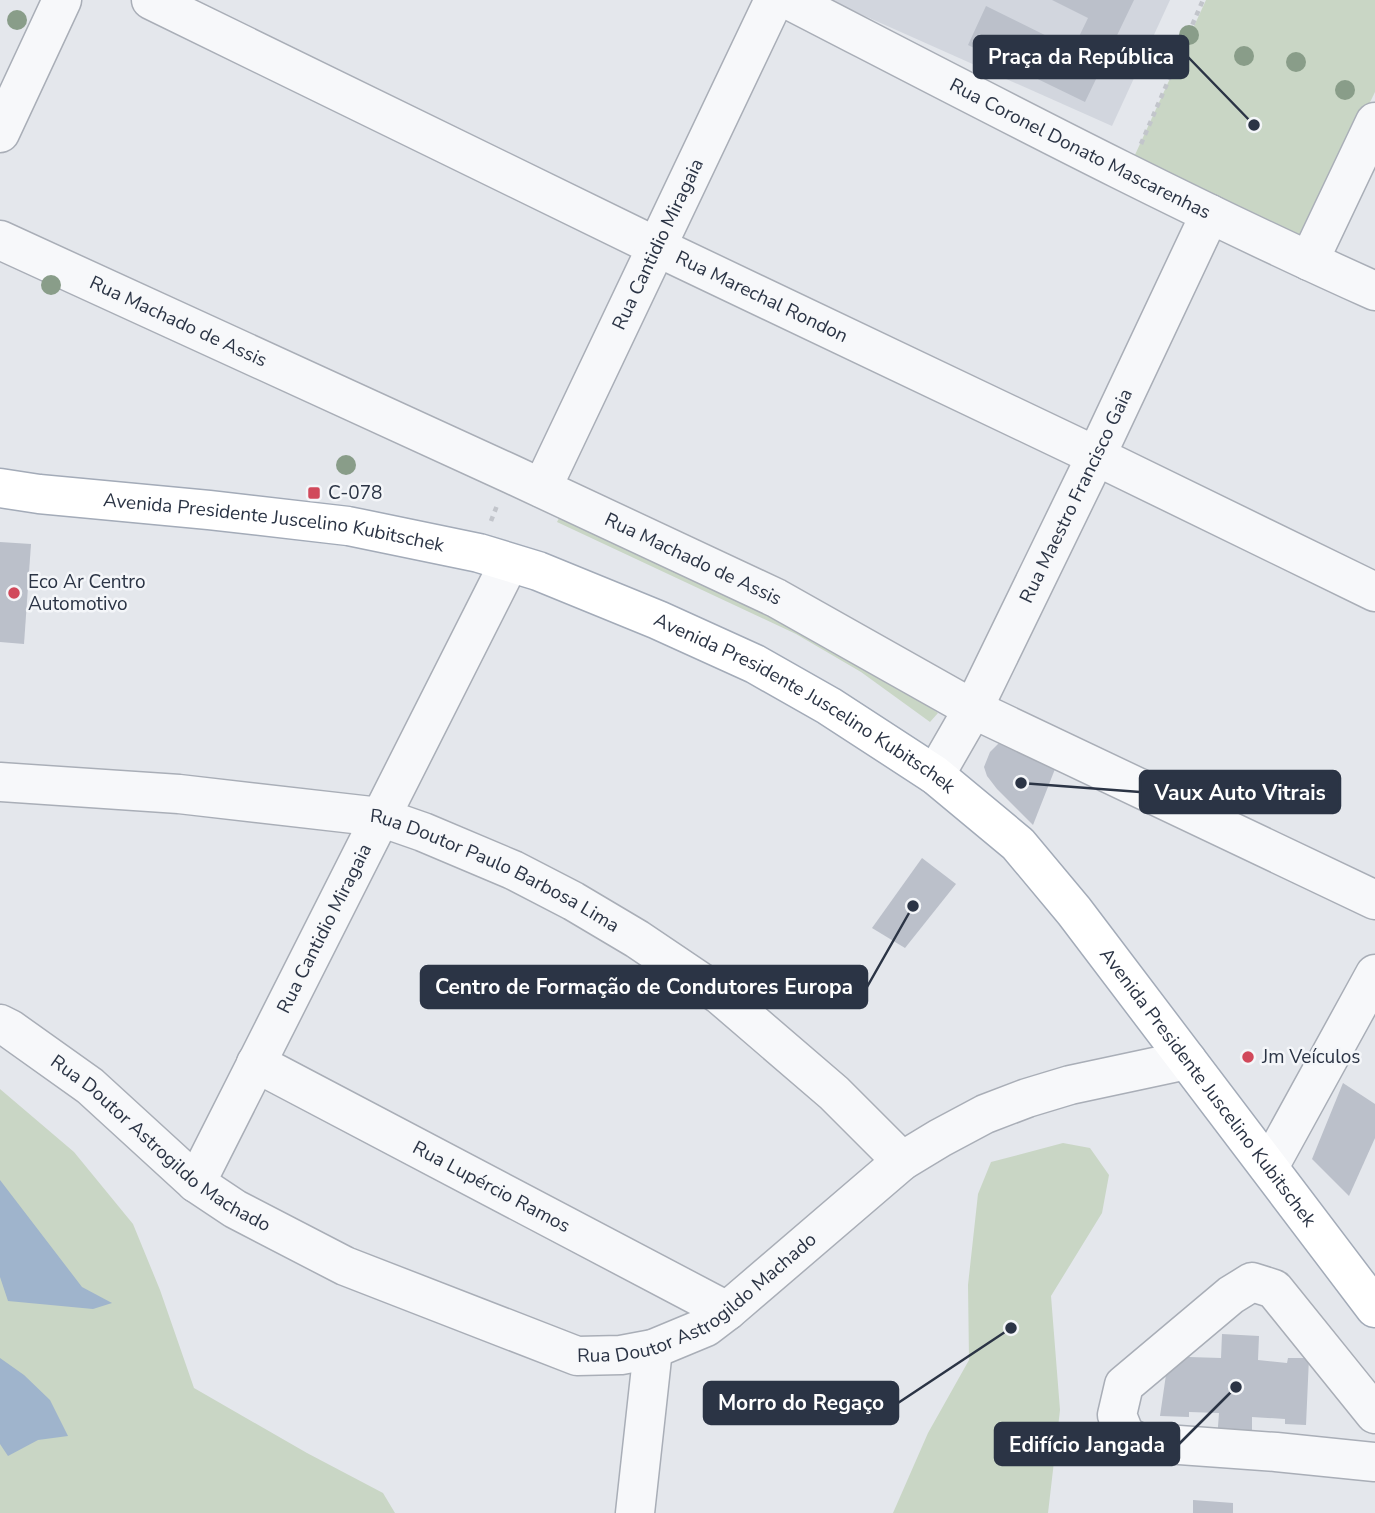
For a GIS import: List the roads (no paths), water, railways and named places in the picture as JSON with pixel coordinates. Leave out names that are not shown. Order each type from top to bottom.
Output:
[{"type":"main road","name":"Avenida Presidente Juscelino Kubitschek","points":[[0,488],[348,526],[479,553],[537,571],[658,620],[755,664],[829,706],[935,775],[1018,844],[1082,921],[1375,1308]]},
{"type":"street","points":[[0,133],[62,0]]},
{"type":"street","name":"Rua Marechal Rondon","points":[[151,0],[1375,592]]},
{"type":"street","name":"Rua Cantidio Miragaia","points":[[542,488],[774,0]]},
{"type":"street","name":"Rua Coronel Donato Mascarenhas","points":[[789,0],[1128,174],[1375,291]]},
{"type":"street","points":[[1309,261],[1375,122]]},
{"type":"street","name":"Rua Maestro Francisco Gaia","points":[[935,775],[973,709],[1210,214]]},
{"type":"street","name":"Rua Machado de Assis","points":[[0,240],[776,598],[973,709],[1375,900]]},
{"type":"street","name":"Rua Cantidio Miragaia","points":[[196,1183],[509,563]]},
{"type":"street","name":"Rua Doutor Paulo Barbosa Lima","points":[[0,782],[179,794],[380,817],[423,832],[513,870],[573,901],[720,995],[834,1093],[902,1161]]},
{"type":"street","points":[[1269,1167],[1375,974]]},
{"type":"street","name":"Rua Doutor Astrogildo Machado","points":[[0,1024],[90,1086],[196,1183],[235,1209],[345,1266],[577,1356],[621,1355],[653,1349],[706,1327],[902,1161],[985,1114],[1070,1085],[1187,1060]]},
{"type":"street","name":"Rua Lupércio Ramos","points":[[256,1063],[727,1311]]},
{"type":"street","points":[[1375,1414],[1274,1289],[1252,1282],[1231,1296],[1124,1385],[1117,1415],[1125,1435],[1138,1442],[1375,1462]]},
{"type":"street","points":[[635,1513],[653,1349]]},
{"type":"water","points":[[0,1180],[82,1287],[112,1303],[93,1309],[8,1301],[0,1277]]},
{"type":"water","points":[[0,1358],[24,1375],[50,1400],[68,1436],[38,1440],[8,1456],[0,1444]]},
{"type":"place","name":"Praça da República","points":[[1254,125]]},
{"type":"place","name":"C-078","points":[[314,493]]},
{"type":"place","name":"Eco Ar Centro Automotivo","points":[[14,593]]},
{"type":"place","name":"Vaux Auto Vitrais","points":[[1021,783]]},
{"type":"place","name":"Centro de Formação de Condutores Europa","points":[[913,906]]},
{"type":"place","name":"Jm Veículos","points":[[1248,1057]]},
{"type":"place","name":"Morro do Regaço","points":[[1011,1328]]},
{"type":"place","name":"Edifício Jangada","points":[[1236,1387]]}]
